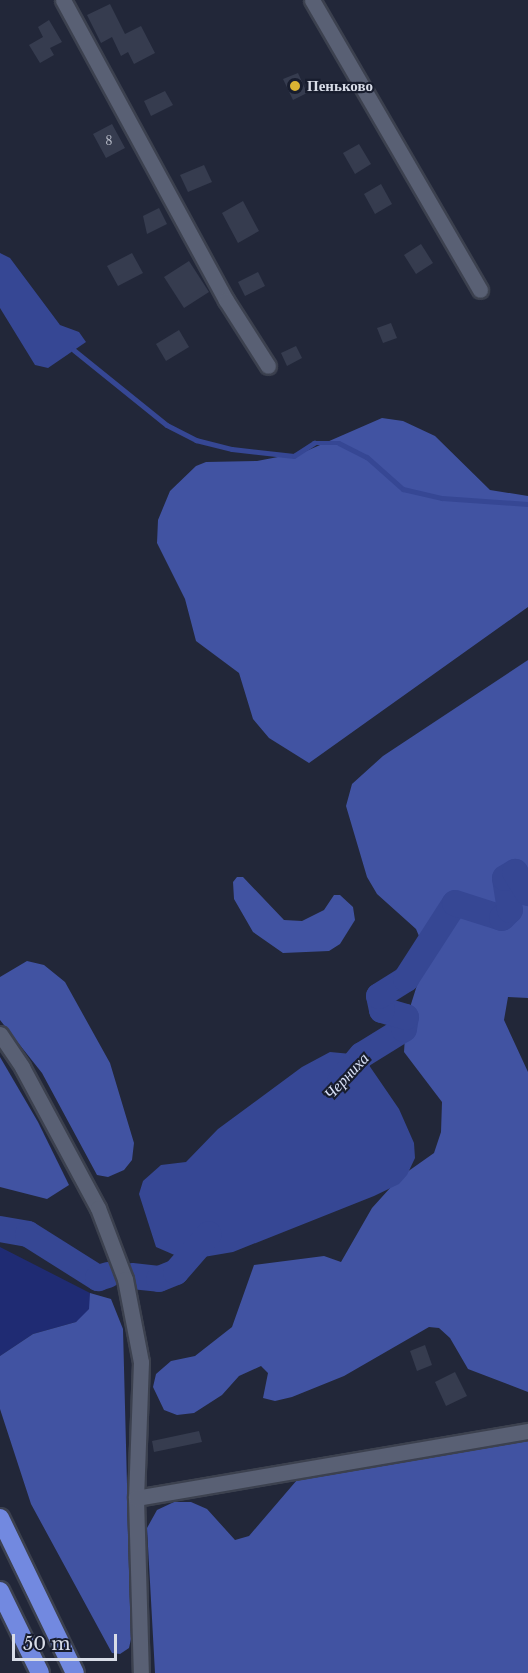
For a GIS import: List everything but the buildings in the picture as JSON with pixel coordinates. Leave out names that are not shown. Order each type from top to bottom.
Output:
[{"type":"highway","points":[[0,1518],[75,1673]]},
{"type":"highway","points":[[0,1591],[40,1673]]},
{"type":"street","points":[[63,0],[226,300],[268,366]]},
{"type":"street","points":[[312,0],[480,290]]},
{"type":"street","points":[[0,1034],[22,1067],[98,1208],[125,1279],[141,1362],[136,1498],[141,1673]]},
{"type":"street","points":[[136,1498],[528,1431]]},
{"type":"shaded area","points":[[382,418],[403,421],[435,436],[490,490],[528,496],[528,607],[309,763],[269,738],[253,719],[239,673],[196,641],[185,599],[157,543],[158,520],[170,491],[196,466],[206,462],[257,461],[304,452]]},
{"type":"shaded area","points":[[528,660],[528,998],[508,997],[504,1020],[528,1072],[528,1392],[468,1369],[450,1338],[439,1328],[429,1327],[344,1376],[292,1397],[275,1401],[263,1398],[268,1373],[261,1366],[239,1376],[222,1395],[194,1413],[177,1415],[164,1410],[153,1387],[156,1374],[171,1361],[195,1356],[232,1327],[254,1265],[324,1256],[341,1262],[372,1208],[400,1177],[434,1153],[441,1132],[442,1102],[404,1052],[406,1020],[424,963],[424,948],[416,929],[377,894],[367,877],[346,806],[352,784],[383,756]]},
{"type":"shaded area","points":[[237,877],[243,877],[284,920],[302,921],[324,910],[334,895],[340,895],[353,907],[355,920],[340,944],[329,951],[283,953],[253,932],[234,899],[233,882]]},
{"type":"shaded area","points":[[27,961],[44,965],[65,982],[110,1063],[134,1143],[132,1160],[124,1170],[108,1177],[97,1175],[42,1073],[0,1020],[0,977]]},
{"type":"shaded area","points":[[0,1057],[38,1122],[69,1185],[47,1199],[0,1187]]},
{"type":"shaded area","points":[[0,1247],[90,1293],[93,1302],[86,1315],[76,1322],[33,1334],[0,1356]]},
{"type":"shaded area","points":[[90,1293],[111,1299],[123,1329],[131,1639],[129,1648],[120,1654],[112,1653],[31,1504],[0,1409],[0,1356],[33,1334],[76,1322],[89,1309]]},
{"type":"shaded area","points":[[528,1436],[528,1673],[155,1673],[147,1528],[157,1510],[174,1502],[191,1502],[207,1509],[235,1540],[249,1536],[297,1480],[322,1466]]},
{"type":"water","points":[[0,253],[10,258],[60,325],[79,332],[86,342],[48,368],[35,365],[0,308]]},
{"type":"water","points":[[330,1052],[362,1055],[399,1109],[414,1143],[415,1158],[407,1175],[399,1184],[233,1252],[186,1260],[156,1247],[139,1194],[143,1181],[161,1165],[186,1162],[218,1129],[302,1067]]},
{"type":"waterway","points":[[74,350],[167,425],[196,440],[232,449],[294,456],[314,443],[339,443],[367,457],[403,489],[442,498],[528,504]]},
{"type":"waterway","name":"Черниха","points":[[340,1081],[362,1055],[404,1029],[406,1017],[382,1010],[379,996],[406,979],[455,903],[502,918],[510,910],[505,878],[515,872],[528,893]]},
{"type":"waterway","name":"Черниха","points":[[0,1229],[28,1234],[98,1278],[108,1275]]},
{"type":"waterway","name":"Черниха","points":[[132,1276],[159,1279],[176,1272],[209,1234]]},
{"type":"place","name":"Пеньково","points":[[295,86]]}]
